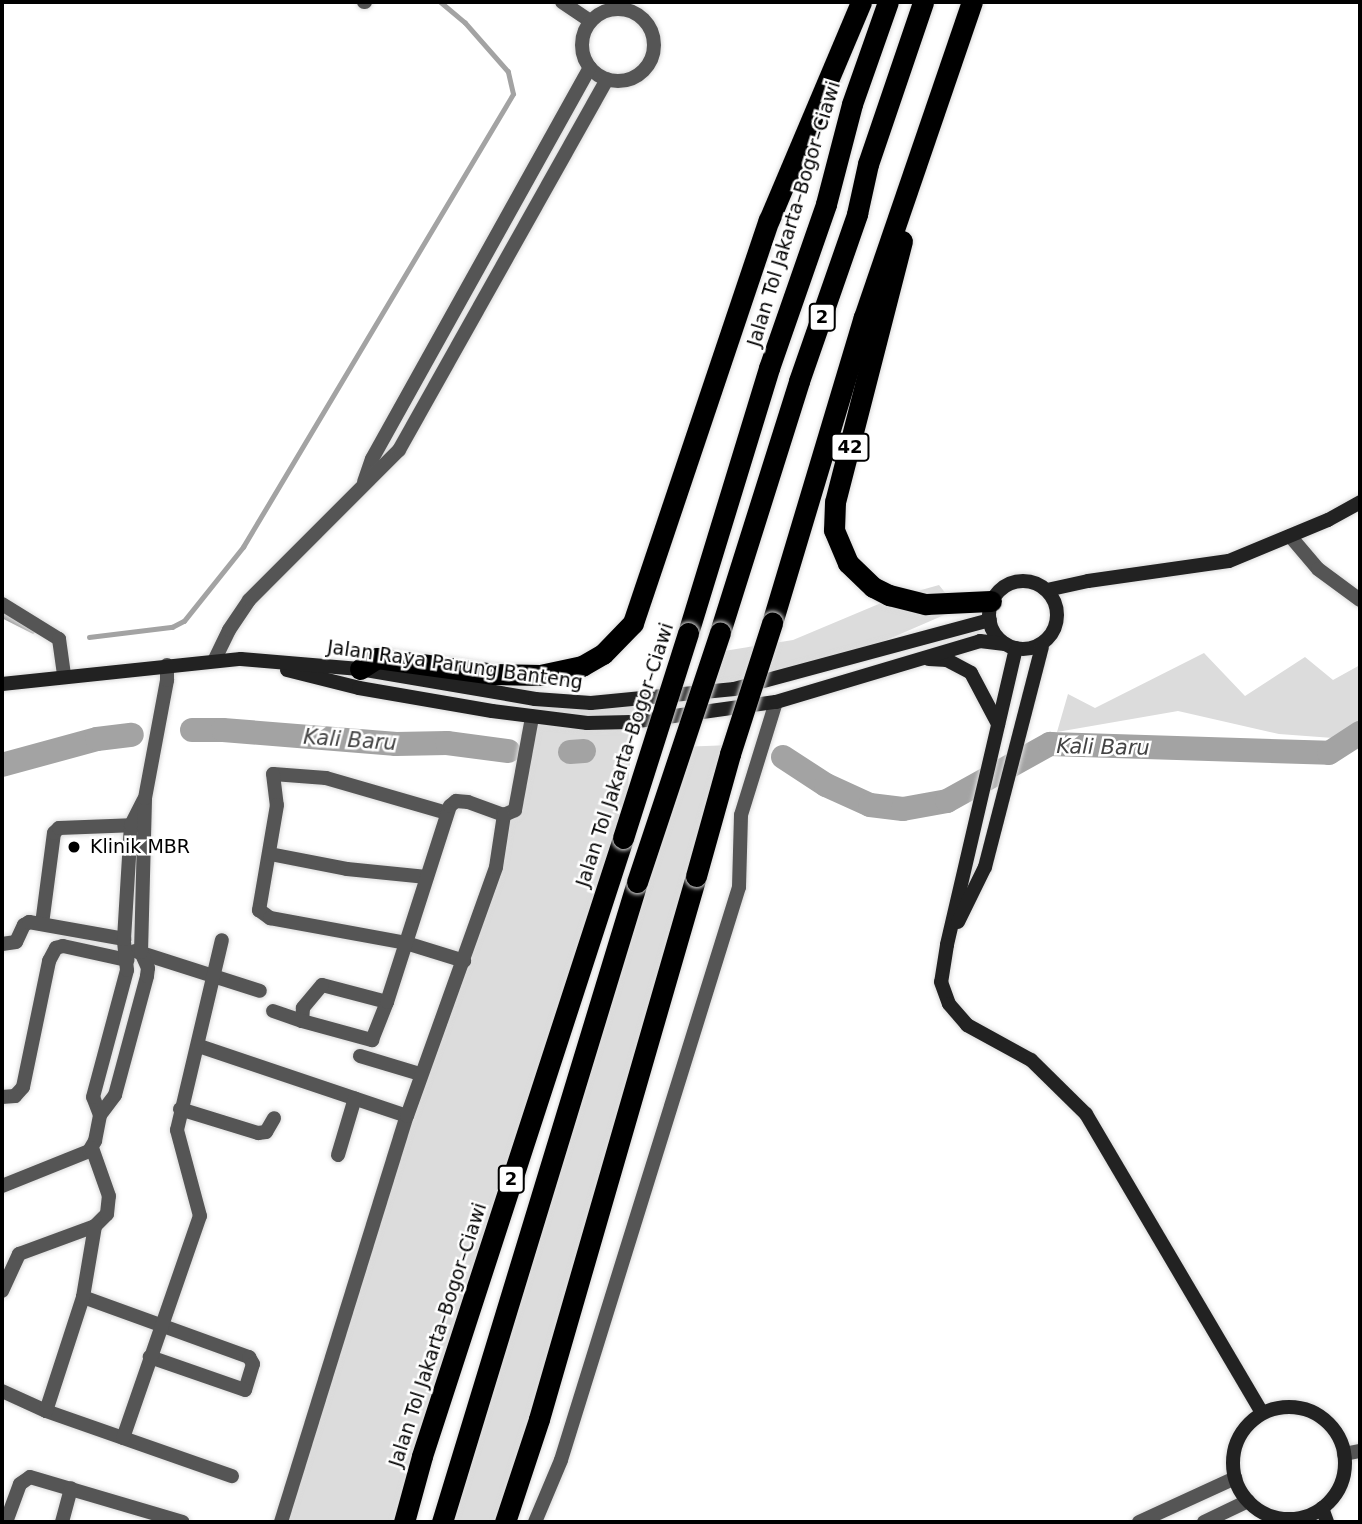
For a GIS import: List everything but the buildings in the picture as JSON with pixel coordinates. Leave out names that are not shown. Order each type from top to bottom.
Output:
[{"type":"highway","points":[[359,678],[377,658],[494,674],[540,675],[582,666],[593,660],[611,647],[633,623],[769,220],[862,2]]},
{"type":"highway","name":"Jalan Tol Jakarta–Bogor–Ciawi","points":[[404,1522],[430,1430],[623,838],[769,368],[826,204],[852,104],[888,2]]},
{"type":"highway","name":"2","points":[[442,1522],[636,882],[857,214],[868,164],[923,2]]},
{"type":"highway","name":"42","points":[[505,1522],[539,1419],[730,754],[864,317],[972,2]]},
{"type":"highway","name":"42","points":[[912,177],[908,216],[891,293],[835,502],[834,530],[848,563],[873,587],[889,595],[926,604],[991,610]]},
{"type":"main road","points":[[1047,590],[1088,581],[1141,576],[1229,561],[1290,536],[1360,502]]},
{"type":"main road","points":[[947,946],[985,867],[1042,647],[1051,635],[1058,617],[1053,598],[1038,584],[1016,581],[998,591],[991,610],[995,635],[1011,646],[1042,647]]},
{"type":"main road","name":"Jalan Raya Parung Banteng","points":[[2,684],[242,659],[359,678],[535,699],[603,702],[734,689],[991,610]]},
{"type":"main road","name":"Jalan Raya Parung Banteng","points":[[359,678],[532,717],[587,723],[631,722],[776,702],[980,641],[1011,646]]},
{"type":"main road","points":[[1011,646],[997,731],[941,982],[949,1004],[967,1026],[1031,1060],[1086,1114],[1262,1413]]},
{"type":"main road","points":[[918,658],[947,660],[971,673],[997,731]]},
{"type":"main road","points":[[1276,1408],[1306,1410],[1331,1427],[1344,1454],[1341,1484],[1324,1515],[1294,1521],[1277,1518],[1261,1512],[1248,1501],[1235,1478],[1233,1458],[1238,1439],[1249,1422],[1262,1413],[1276,1408]]},
{"type":"street","points":[[562,2],[597,12],[619,5],[645,22],[653,40],[653,50],[645,69],[637,75],[617,81],[607,79],[590,68],[582,50],[585,29],[597,12]]},
{"type":"street","points":[[364,482],[372,459],[590,68]]},
{"type":"street","points":[[214,661],[229,630],[249,600],[364,482],[384,468],[399,450],[607,79]]},
{"type":"street","points":[[1290,536],[1318,569],[1360,600]]},
{"type":"street","points":[[2,604],[59,639],[64,676]]},
{"type":"street","points":[[100,1115],[93,1097],[125,981],[138,825],[167,680],[167,665]]},
{"type":"street","points":[[535,1522],[561,1460],[739,887],[741,815],[776,702]]},
{"type":"street","points":[[281,1522],[420,1074],[464,961],[496,867],[532,717]]},
{"type":"street","points":[[447,813],[326,778],[273,774],[277,805],[259,910],[264,915],[406,943],[464,961]]},
{"type":"street","points":[[273,1011],[369,1042],[374,1037],[387,1002],[447,813],[456,801],[509,813]]},
{"type":"street","points":[[43,924],[54,833],[59,828],[138,825]]},
{"type":"street","points":[[129,950],[138,825]]},
{"type":"street","points":[[270,853],[347,869],[427,877]]},
{"type":"street","points":[[2,944],[16,942],[24,925],[29,922],[43,924],[260,991]]},
{"type":"street","points":[[123,1438],[200,1216],[177,1130],[222,940]]},
{"type":"street","points":[[2,1097],[15,1096],[23,1087],[49,961],[56,948],[63,946],[129,950],[148,968],[115,1094],[100,1115],[92,1147],[110,1203],[107,1214],[95,1226],[19,1254],[2,1291]]},
{"type":"street","points":[[302,1021],[303,1008],[322,985],[387,1002]]},
{"type":"street","points":[[199,1046],[407,1116]]},
{"type":"street","points":[[360,1056],[420,1074]]},
{"type":"street","points":[[338,1155],[355,1098]]},
{"type":"street","points":[[180,1109],[258,1133],[266,1132],[274,1118]]},
{"type":"street","points":[[2,1186],[79,1156],[92,1147]]},
{"type":"street","points":[[46,1410],[83,1297],[95,1226]]},
{"type":"street","points":[[83,1297],[160,1327],[250,1357],[253,1364],[248,1387],[240,1390],[150,1357]]},
{"type":"street","points":[[2,1391],[46,1410],[232,1476]]},
{"type":"street","points":[[1344,1454],[1360,1451]]},
{"type":"street","points":[[6,1522],[20,1484],[26,1478],[71,1488],[183,1522]]},
{"type":"street","points":[[1139,1522],[1235,1478]]},
{"type":"street","points":[[62,1522],[71,1488]]},
{"type":"street","points":[[1204,1522],[1248,1501]]},
{"type":"shaded area","points":[[939,585],[958,609],[790,682],[714,689],[724,651],[793,640],[893,598]]},
{"type":"shaded area","points":[[1204,653],[1245,696],[1305,657],[1333,680],[1360,665],[1360,740],[1279,734],[1178,711],[1057,732],[1068,694],[1095,708]]},
{"type":"shaded area","points":[[535,699],[636,700],[623,838],[404,1522],[284,1522],[420,1074],[464,961],[500,831],[515,810]]},
{"type":"shaded area","points":[[732,745],[505,1522],[442,1522],[679,747]]},
{"type":"waterway","points":[[89,637],[172,627],[184,621],[243,547],[513,94],[508,72],[465,23],[440,2]]},
{"type":"waterway","points":[[2,615],[32,630]]},
{"type":"waterway","name":"Kali Baru","points":[[192,730],[223,730],[396,744],[447,743],[508,751]]},
{"type":"waterway","name":"Kali Baru","points":[[783,757],[826,785],[870,805],[903,809],[947,801],[1050,744],[1329,753],[1360,733]]},
{"type":"waterway","name":"Kali Baru","points":[[2,765],[97,739],[132,735]]},
{"type":"waterway","name":"Kali Baru","points":[[570,752],[584,751]]},
{"type":"place","name":"Klinik MBR","points":[[74,847]]}]
